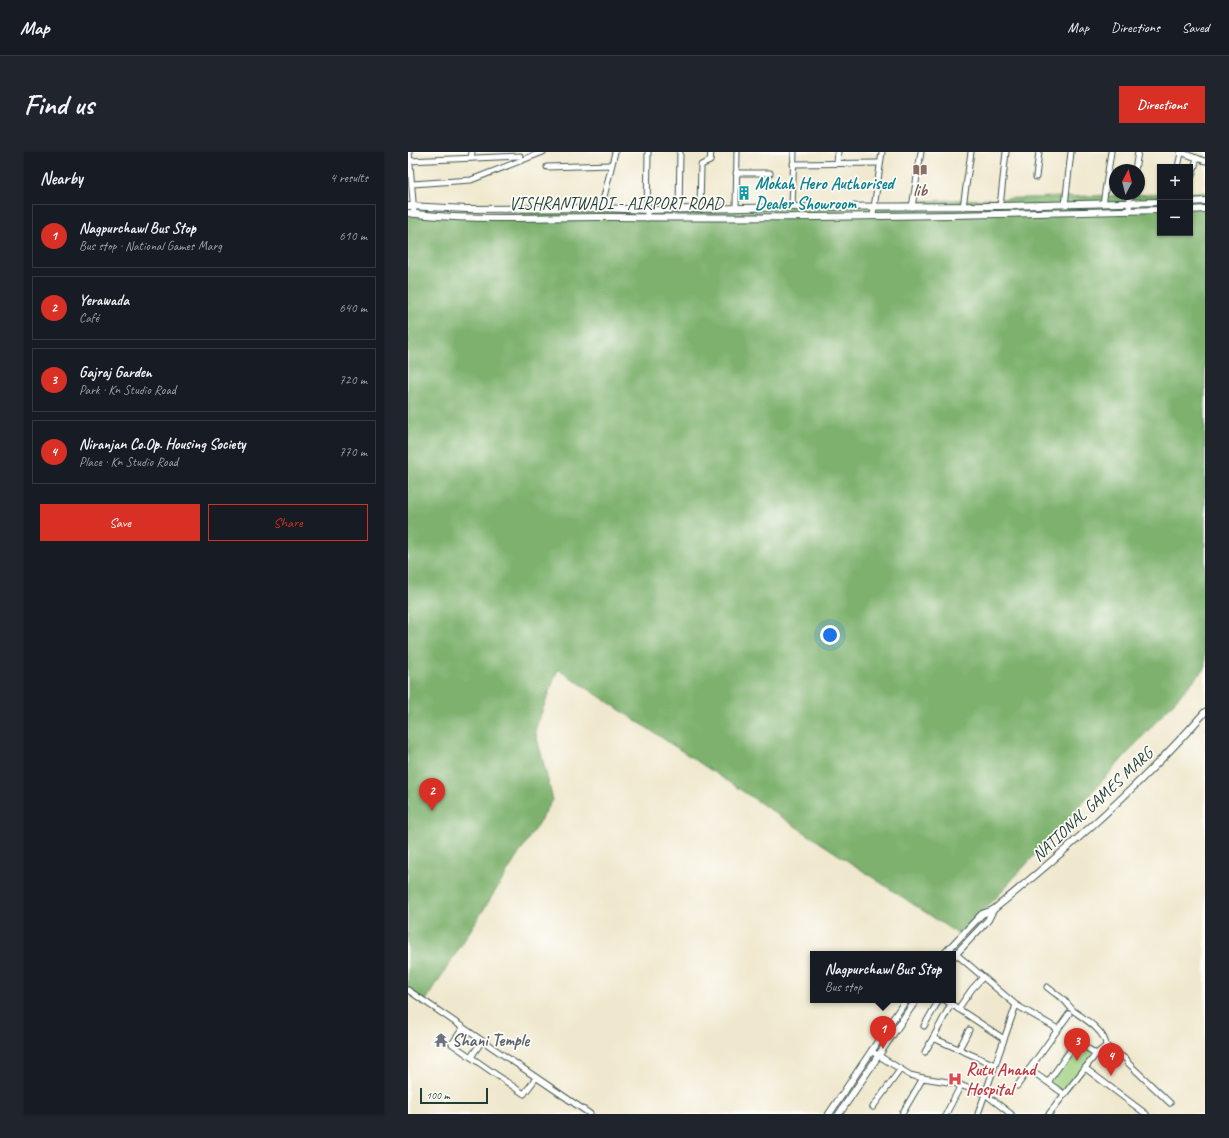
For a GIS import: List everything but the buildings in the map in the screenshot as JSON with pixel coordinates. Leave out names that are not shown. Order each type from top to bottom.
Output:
[{"type":"main road","points":[[1193,202],[1205,201]]},
{"type":"main road","name":"VISHRANTWADI - AIRPORT ROAD","points":[[411,206],[467,209],[603,208],[647,210],[792,207],[963,207],[1157,202]]},
{"type":"main road","points":[[1193,210],[1205,209]]},
{"type":"main road","name":"VISHRANTWADI - AIRPORT ROAD","points":[[411,214],[466,218],[647,218],[999,214],[1157,210]]},
{"type":"main road","name":"NATIONAL GAMES MARG","points":[[946,951],[982,914],[993,910],[1088,830],[1162,760],[1205,712]]},
{"type":"main road","name":"NATIONAL GAMES MARG","points":[[956,953],[988,920],[993,910]]},
{"type":"main road","points":[[829,1114],[904,1003]]},
{"type":"main road","points":[[839,1114],[914,1003]]},
{"type":"street","points":[[409,152],[412,184],[411,214]]},
{"type":"street","points":[[471,158],[472,152]]},
{"type":"street","points":[[409,161],[520,157],[543,152]]},
{"type":"street","points":[[603,208],[615,152]]},
{"type":"street","points":[[647,218],[648,152]]},
{"type":"street","points":[[679,209],[680,152]]},
{"type":"street","points":[[700,209],[701,164],[710,161],[710,152]]},
{"type":"street","points":[[736,208],[737,152]]},
{"type":"street","points":[[792,207],[794,152]]},
{"type":"street","points":[[837,163],[838,152]]},
{"type":"street","points":[[873,215],[882,152]]},
{"type":"street","points":[[912,207],[921,152]]},
{"type":"street","points":[[963,207],[971,152]]},
{"type":"street","points":[[1000,206],[1006,152]]},
{"type":"street","points":[[1036,177],[1039,152]]},
{"type":"street","points":[[1065,205],[1071,152]]},
{"type":"street","points":[[1103,204],[1112,152]]},
{"type":"street","points":[[1136,164],[1138,152]]},
{"type":"street","points":[[1179,164],[1183,153],[1205,161]]},
{"type":"street","points":[[412,184],[471,180],[520,157]]},
{"type":"street","points":[[1193,172],[1197,158]]},
{"type":"street","points":[[793,164],[880,163]]},
{"type":"street","points":[[547,167],[611,165]]},
{"type":"street","points":[[736,173],[770,173]]},
{"type":"street","points":[[1129,200],[1129,211]]},
{"type":"street","points":[[956,957],[1016,1005],[1058,1029]]},
{"type":"street","points":[[958,1009],[983,977]]},
{"type":"street","points":[[1047,987],[1097,1029],[1106,1041],[1106,1046]]},
{"type":"street","points":[[408,990],[590,1114]]},
{"type":"street","points":[[924,1026],[937,1003]]},
{"type":"street","points":[[925,1052],[951,1004],[1004,1039]]},
{"type":"street","points":[[978,1114],[1016,1005]]},
{"type":"street","points":[[1017,1086],[1069,1014]]},
{"type":"street","points":[[463,1028],[452,1044],[524,1094],[536,1078]]},
{"type":"street","points":[[959,1049],[969,1030]]},
{"type":"street","points":[[933,1038],[995,1065]]},
{"type":"street","points":[[471,1057],[482,1041]]},
{"type":"street","points":[[1048,1082],[1077,1041],[1096,1054]]},
{"type":"street","points":[[1049,1114],[1096,1054],[1106,1046]]},
{"type":"street","points":[[1106,1046],[1127,1060],[1128,1063],[1170,1103]]},
{"type":"street","points":[[871,1051],[910,1075],[961,1085],[985,1094],[1011,1114]]},
{"type":"street","points":[[1085,1068],[1146,1114]]},
{"type":"street","points":[[1029,1069],[1064,1094]]},
{"type":"street","points":[[873,1107],[900,1070]]},
{"type":"street","points":[[902,1114],[923,1078]]},
{"type":"street","points":[[946,1114],[961,1085]]},
{"type":"green space","points":[[1205,192],[1205,668],[961,936],[558,669],[535,730],[553,800],[425,1002],[408,990],[408,216],[1109,195],[1109,200],[1145,200],[1145,194],[1157,194],[1157,236],[1193,236],[1193,193]]},
{"type":"green space","points":[[1077,1041],[1096,1054],[1064,1094],[1048,1082]]},
{"type":"place","name":"lib","points":[[920,170]]},
{"type":"place","name":"Mokah Hero Authorised Dealer Showroom","points":[[744,193]]},
{"type":"place","name":"Yerawada","points":[[432,811]]},
{"type":"place","name":"Shani Temple","points":[[441,1040]]},
{"type":"place","name":"Nagpurchawl Bus Stop","points":[[883,1049]]},
{"type":"place","name":"Gajraj Garden","points":[[1077,1061]]},
{"type":"place","name":"Niranjan Co.Op. Housing Society","points":[[1111,1076]]},
{"type":"place","name":"Rutu Anand Hospital","points":[[955,1079]]}]
